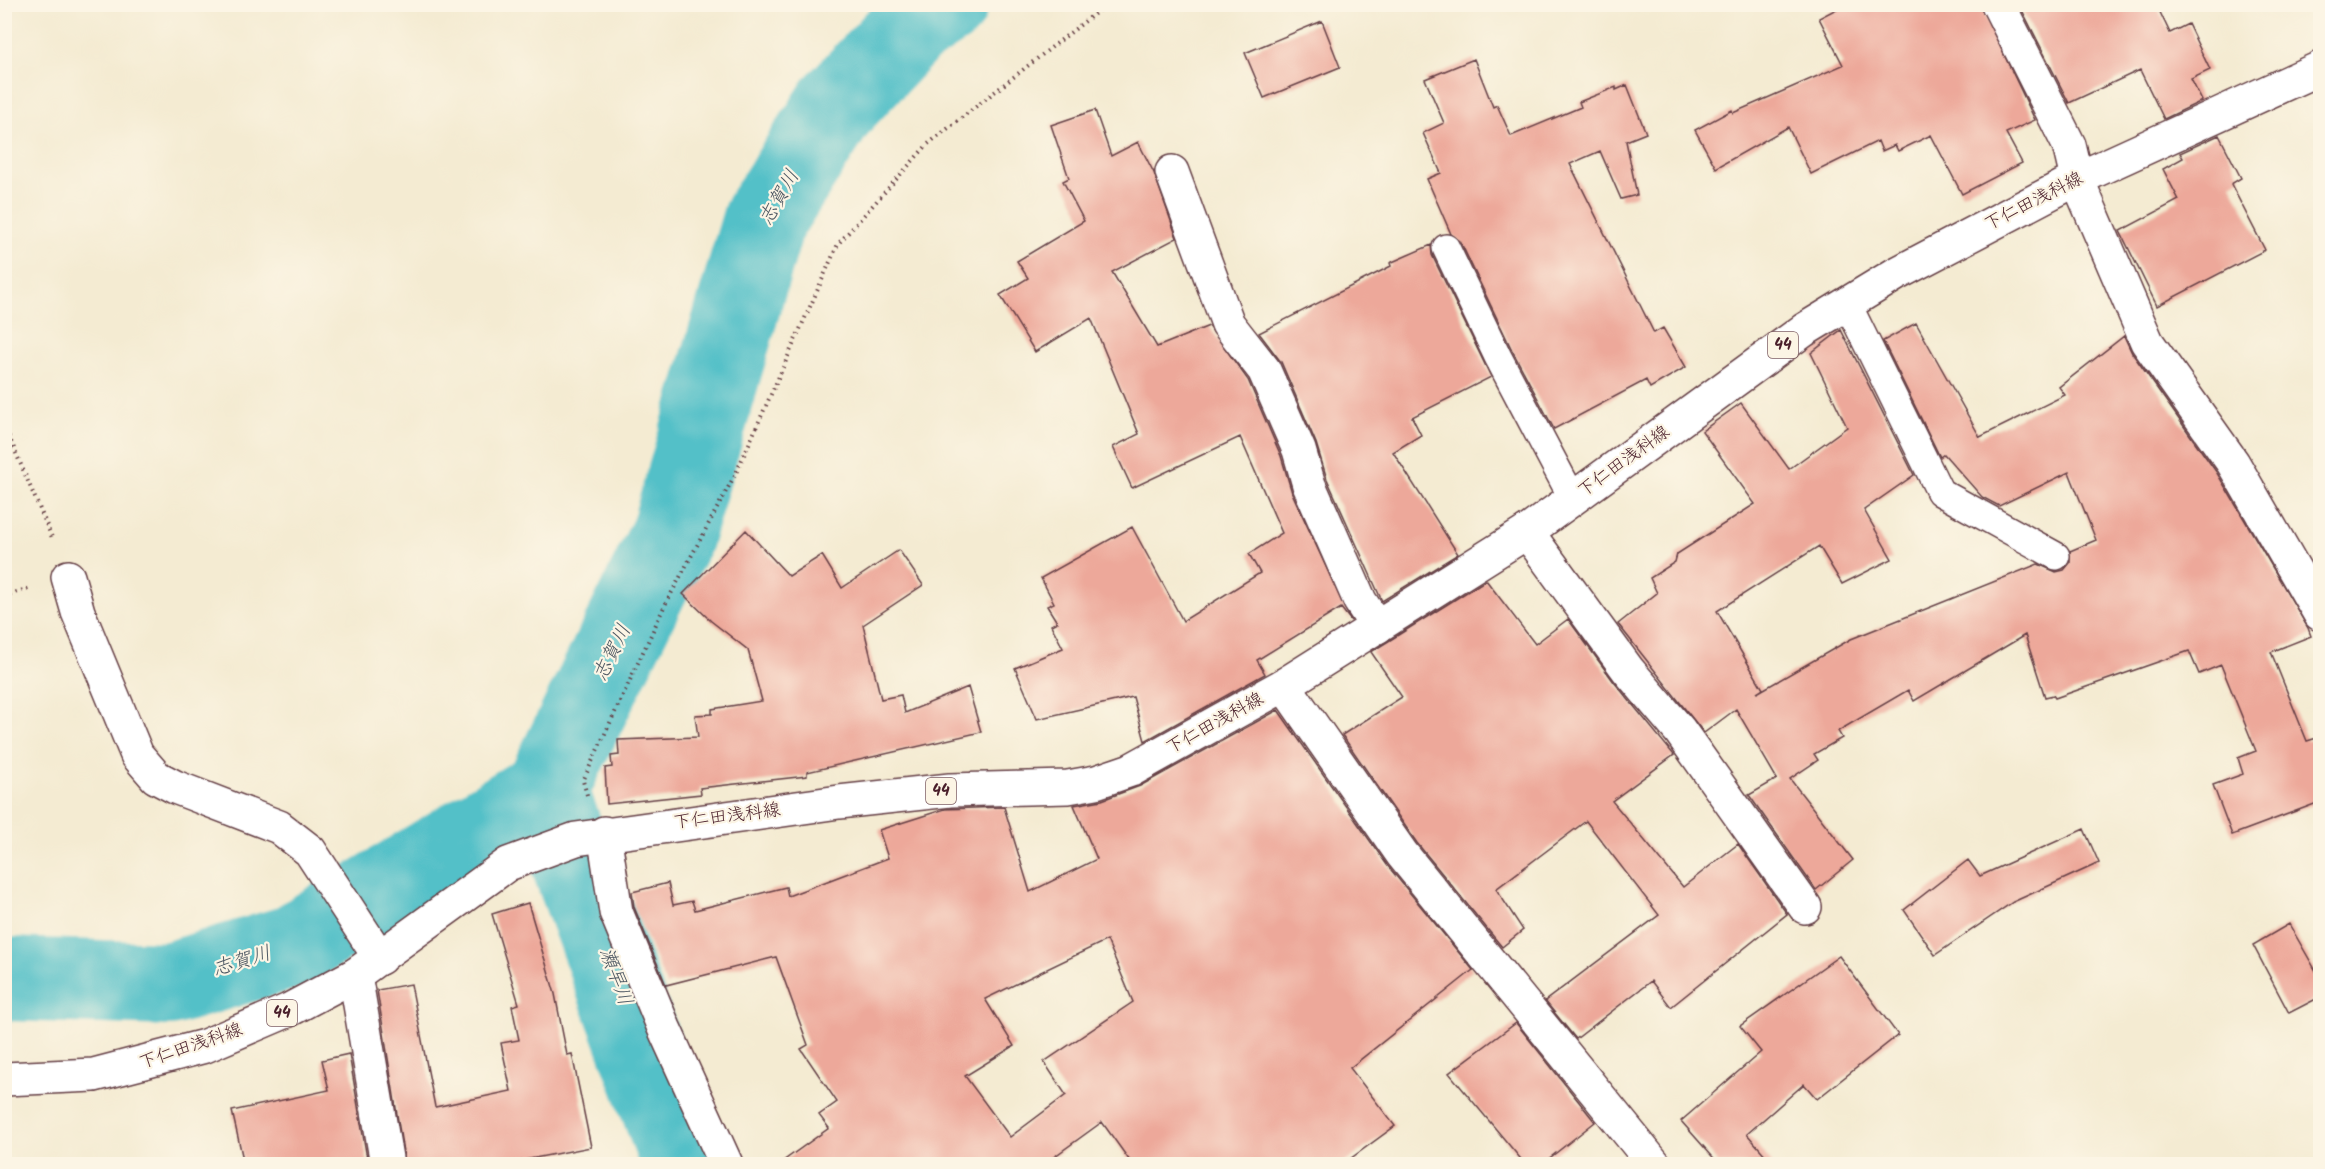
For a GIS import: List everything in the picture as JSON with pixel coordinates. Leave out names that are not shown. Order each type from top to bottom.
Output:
[{"type":"street","points":[[1998,4],[2069,145],[2077,179],[2147,342],[2233,463],[2320,614]]},
{"type":"street","name":"下仁田浅科線","points":[[4,1079],[94,1075],[185,1052],[289,1010],[508,864],[590,836],[950,790],[1068,788],[1096,782],[1131,770],[1284,685],[1527,532],[1804,330],[1896,274],[2077,179],[2320,68]]},
{"type":"street","points":[[1172,172],[1228,324],[1264,370],[1299,450],[1309,485],[1360,601],[1377,627]]},
{"type":"street","points":[[1527,532],[1628,670],[1680,731],[1805,907]]},
{"type":"street","points":[[68,577],[78,612],[137,755],[156,777],[175,787],[279,827],[310,851],[368,958],[387,1164]]},
{"type":"street","points":[[1284,685],[1402,854],[1654,1164]]},
{"type":"street","points":[[590,836],[616,912],[664,1028],[726,1164]]},
{"type":"lane","points":[[1446,248],[1498,357],[1573,499]]},
{"type":"lane","points":[[1847,303],[1941,492],[2056,556]]},
{"type":"path","points":[[590,836],[592,809],[583,781],[664,607],[736,473],[838,244],[928,144],[1107,4]]},
{"type":"path","points":[[4,425],[68,577]]},
{"type":"building","points":[[1846,4],[1980,4],[2035,120],[2006,133],[2022,163],[1962,194],[1931,135],[1898,151],[1895,145],[1882,151],[1878,141],[1811,174],[1788,127],[1716,168],[1695,130],[1732,110],[1733,113],[1843,65],[1819,18]]},
{"type":"building","points":[[2019,4],[2156,4],[2170,33],[2188,24],[2210,70],[2191,79],[2202,101],[2164,119],[2140,70],[2069,103]]},
{"type":"building","points":[[1322,21],[1340,67],[1264,98],[1245,53]]},
{"type":"building","points":[[1474,59],[1493,107],[1497,105],[1511,136],[1581,107],[1579,102],[1627,85],[1646,133],[1626,141],[1637,195],[1621,199],[1600,151],[1570,164],[1654,333],[1663,328],[1686,367],[1650,388],[1646,380],[1554,429],[1512,350],[1460,241],[1451,234],[1427,179],[1441,173],[1423,133],[1444,123],[1425,79]]},
{"type":"building","points":[[1095,110],[1111,156],[1138,142],[1154,173],[1177,238],[1112,272],[1157,347],[1209,326],[1248,380],[1281,456],[1292,493],[1351,621],[1341,608],[1257,660],[1265,674],[1145,741],[1133,697],[1037,719],[1015,668],[1063,648],[1051,625],[1057,622],[1047,606],[1054,603],[1041,578],[1132,527],[1183,621],[1260,573],[1249,554],[1282,533],[1240,437],[1132,488],[1113,447],[1139,434],[1091,318],[1035,352],[1000,295],[1028,278],[1017,261],[1084,221],[1063,181],[1069,178],[1051,125]]},
{"type":"building","points":[[2219,135],[2241,178],[2231,184],[2265,250],[2157,306],[2120,231],[2179,200],[2163,169],[2183,158],[2180,153]]},
{"type":"building","points":[[1431,245],[1432,255],[1491,377],[1412,417],[1421,435],[1393,452],[1458,554],[1382,601],[1327,479],[1316,443],[1281,362],[1259,333],[1391,266],[1390,263]]},
{"type":"building","points":[[1916,323],[1980,437],[2065,395],[2059,387],[2124,336],[2132,353],[2217,473],[2308,628],[2311,636],[2271,652],[2307,741],[2320,737],[2320,802],[2232,835],[2213,785],[2243,774],[2238,758],[2256,751],[2221,665],[2199,674],[2189,651],[2055,698],[2053,695],[2045,697],[2025,635],[1914,701],[1908,690],[1838,731],[1842,738],[1814,754],[1818,760],[1790,779],[1853,860],[1816,890],[1749,795],[1777,779],[1736,709],[1704,733],[1618,624],[1657,593],[1650,578],[1675,562],[1677,554],[1755,504],[1702,431],[1741,403],[1789,469],[1847,427],[1811,353],[1841,330],[1914,475],[1864,510],[1892,559],[1842,584],[1819,546],[1717,611],[1763,689],[1757,693],[1851,639],[2038,564],[2056,572],[2064,570],[2070,563],[2070,551],[2096,540],[2069,472],[1999,506],[1982,497],[1944,454],[1940,457],[1883,341]]},
{"type":"building","points":[[746,530],[789,576],[822,555],[842,588],[899,550],[923,585],[863,625],[881,699],[901,695],[905,713],[968,687],[981,732],[807,772],[807,776],[700,788],[701,794],[607,804],[605,768],[612,767],[611,756],[619,755],[618,740],[698,737],[695,715],[712,714],[712,709],[762,701],[748,650],[711,621],[683,594]]},
{"type":"building","points":[[1486,580],[1535,644],[1568,619],[1614,682],[1674,755],[1612,801],[1683,887],[1738,844],[1787,914],[1671,1007],[1651,981],[1576,1039],[1545,1001],[1659,915],[1586,821],[1496,889],[1523,930],[1502,947],[1417,843],[1342,735],[1402,697],[1371,652]]},
{"type":"building","points":[[1278,710],[1387,865],[1473,970],[1350,1068],[1395,1126],[1343,1164],[1132,1164],[1102,1122],[1044,1164],[779,1164],[829,1128],[819,1115],[837,1102],[801,1049],[808,1045],[776,957],[666,985],[634,907],[632,892],[668,883],[673,905],[692,901],[695,910],[786,887],[788,896],[888,858],[879,830],[945,809],[1004,807],[1030,892],[1097,859],[1074,805],[1102,800],[1140,786]],"holes":[[[1107,940],[1133,1002],[1044,1062],[1066,1095],[1010,1137],[965,1076],[1014,1046],[985,999]]]},
{"type":"building","points":[[2084,829],[2099,863],[2013,902],[1935,955],[1904,910],[1968,860],[1980,876]]},
{"type":"building","points":[[528,903],[555,994],[567,1055],[572,1054],[591,1147],[504,1164],[405,1164],[377,990],[411,984],[435,1107],[511,1091],[501,1043],[519,1040],[512,1006],[519,1004],[492,914]]},
{"type":"building","points":[[2289,924],[2320,978],[2320,997],[2289,1013],[2253,945]]},
{"type":"building","points":[[1839,956],[1898,1035],[1817,1099],[1804,1084],[1747,1134],[1773,1164],[1719,1164],[1681,1121],[1761,1052],[1740,1026]]},
{"type":"building","points":[[1516,1023],[1595,1122],[1542,1164],[1525,1164],[1449,1073]]},
{"type":"building","points":[[349,1054],[368,1164],[244,1164],[232,1111],[329,1090],[322,1060]]},
{"type":"waterway","name":"志賀川","points":[[4,979],[169,984],[291,947],[546,790],[672,534],[764,219],[837,105],[909,28],[946,4]]},
{"type":"waterway","name":"瀬早川","points":[[546,790],[683,1164]]}]
